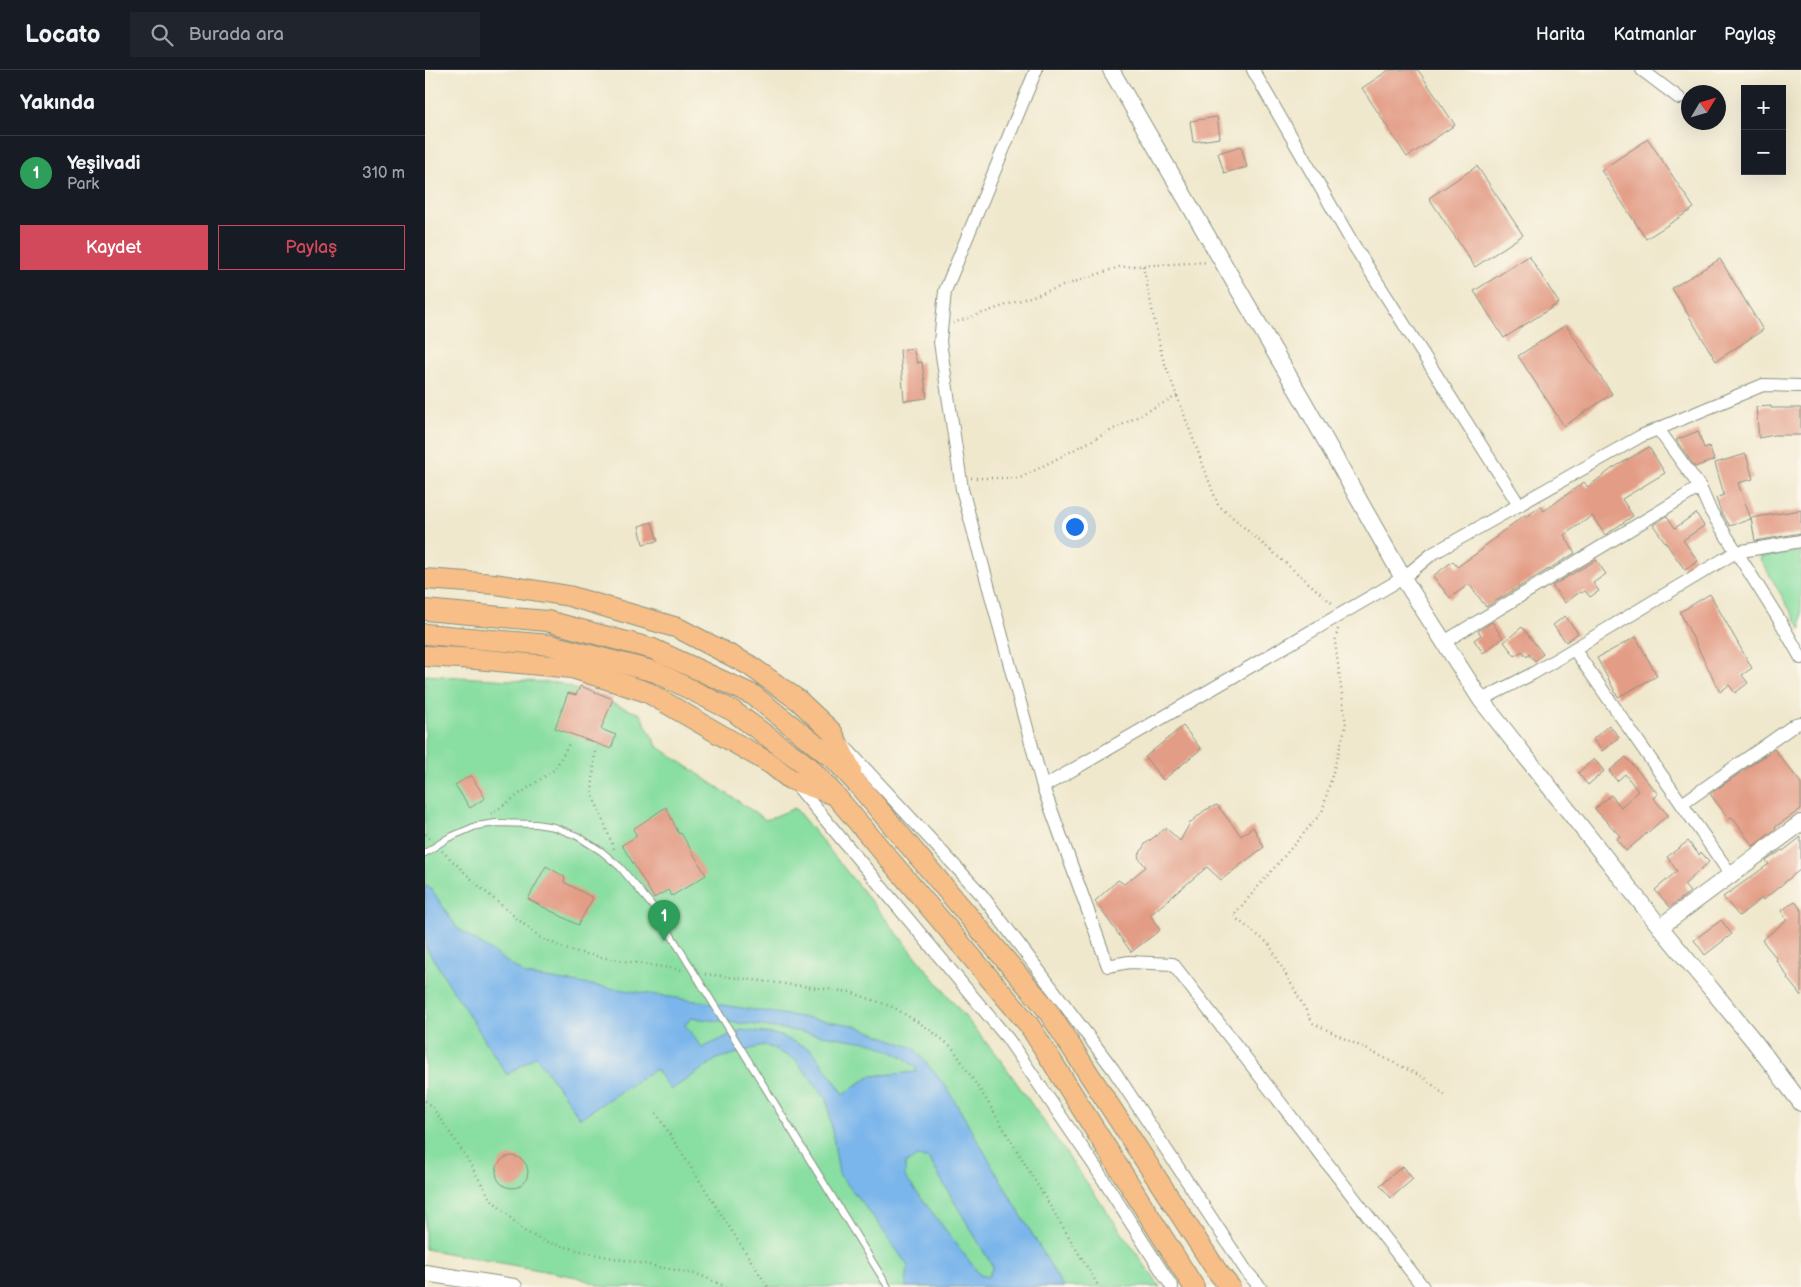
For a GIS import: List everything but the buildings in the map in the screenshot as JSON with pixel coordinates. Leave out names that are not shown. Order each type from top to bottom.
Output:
[{"type":"main road","points":[[425,579],[495,584],[569,596],[678,628],[749,665],[798,700],[832,732],[860,787]]},
{"type":"main road","points":[[425,610],[547,620],[653,649],[753,695],[836,761],[1046,1008],[1230,1287]]},
{"type":"main road","points":[[425,634],[550,645],[656,672],[733,711],[809,767],[835,794],[1029,1025],[1194,1287]]},
{"type":"main road","points":[[425,656],[572,668],[647,692],[771,764],[790,779],[835,794]]},
{"type":"street","points":[[1036,70],[945,291],[941,342],[962,489],[1043,787],[1108,966],[1129,962],[1173,964],[1423,1287]]},
{"type":"street","points":[[1111,70],[1403,578],[1481,700],[1660,928],[1754,1041],[1801,1103]]},
{"type":"street","points":[[1253,70],[1353,244],[1519,505]]},
{"type":"street","points":[[1642,70],[1679,98]]},
{"type":"street","points":[[1043,787],[1403,578],[1432,554],[1641,436],[1763,385],[1801,386]]},
{"type":"street","points":[[1657,429],[1700,487],[1710,510],[1801,658]]},
{"type":"street","points":[[1444,642],[1700,487]]},
{"type":"street","points":[[1481,700],[1532,674],[1736,552],[1801,542]]},
{"type":"street","points":[[1573,649],[1731,875]]},
{"type":"street","points":[[1682,804],[1801,722]]},
{"type":"street","points":[[832,732],[981,894],[1113,1069],[1247,1272],[1259,1287]]},
{"type":"street","points":[[790,779],[1009,1039],[1092,1162],[1172,1287]]},
{"type":"street","points":[[1660,928],[1801,823]]},
{"type":"street","points":[[425,1273],[514,1287]]},
{"type":"lane","points":[[425,852],[448,838],[476,826],[496,823],[536,824],[554,827],[577,836],[601,851],[620,867],[655,909],[888,1287]]},
{"type":"path","points":[[942,326],[1119,267],[1222,261]]},
{"type":"path","points":[[1143,266],[1162,356],[1218,505],[1343,613],[1335,642],[1346,725],[1322,812],[1233,916],[1269,944],[1313,1023],[1423,1077],[1447,1097]]},
{"type":"path","points":[[960,478],[1020,478],[1177,396]]},
{"type":"path","points":[[476,826],[555,769],[570,742]]},
{"type":"path","points":[[595,752],[592,793],[620,867]]},
{"type":"path","points":[[425,834],[481,888],[539,937],[568,950],[693,972],[850,992],[893,1007],[929,1029],[952,1047],[987,1101],[1099,1287]]},
{"type":"path","points":[[425,1101],[433,1108],[463,1152],[490,1198],[524,1231],[547,1242],[593,1254],[700,1275],[726,1287]]},
{"type":"path","points":[[656,1112],[768,1287]]},
{"type":"green space","points":[[1801,551],[1801,629],[1759,557]]},
{"type":"green space","points":[[425,675],[559,683],[640,714],[657,746],[766,820],[795,808],[1002,1062],[1160,1287],[604,1287],[577,1277],[425,1249]]},
{"type":"water","points":[[425,885],[432,890],[457,928],[526,975],[853,1025],[914,1048],[947,1088],[1063,1287],[906,1287],[908,1266],[874,1218],[839,1174],[827,1099],[795,1059],[765,1045],[717,1059],[671,1090],[655,1069],[580,1118],[536,1056],[507,1075],[425,946]],"holes":[[[691,1018],[757,1025],[873,1043],[903,1057],[916,1068],[916,1072],[870,1076],[844,1094],[812,1050],[779,1035],[741,1030],[702,1048],[685,1025]],[[917,1156],[929,1159],[993,1267],[988,1277],[980,1275],[905,1177],[905,1164]]]},
{"type":"place","name":"Yeşilvadi","points":[[664,941]]}]
